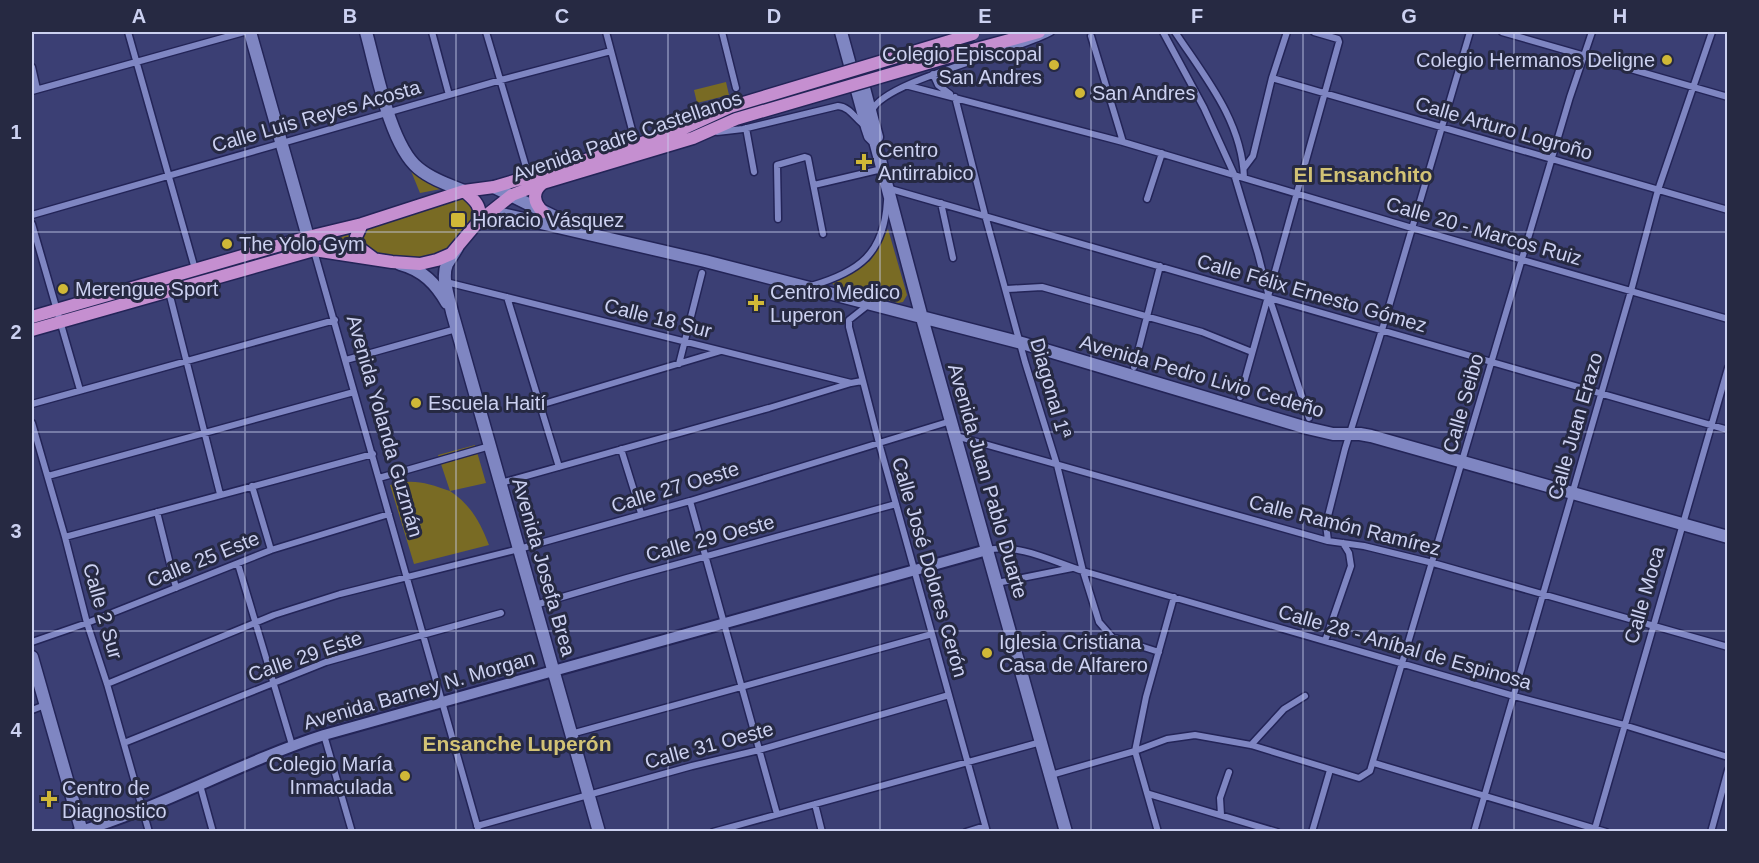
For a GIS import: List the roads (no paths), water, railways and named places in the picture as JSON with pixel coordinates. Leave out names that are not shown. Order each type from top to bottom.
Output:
[{"type":"main road","name":"Avenida Yolanda Guzmán","points":[[250,32],[308,237],[314,250]]},
{"type":"main road","points":[[366,32],[388,112],[403,151],[418,168],[464,191],[477,202],[481,214],[478,222]]},
{"type":"main road","name":"Avenida Juan Pablo Duarte","points":[[841,32],[867,127],[870,136],[875,141],[922,318],[1066,831]]},
{"type":"main road","name":"Avenida Juan Pablo Duarte","points":[[849,32],[872,112],[877,136],[875,141]]},
{"type":"main road","name":"Avenida Padre Castellanos","points":[[32,317],[60,316],[169,292],[314,250],[392,262],[420,264],[437,261],[451,254],[478,222],[512,195],[546,182],[693,138],[733,113],[1040,32]]},
{"type":"main road","name":"Avenida Padre Castellanos","points":[[32,330],[60,316],[195,269],[362,224],[464,191],[494,187],[636,145],[978,33]]},
{"type":"main road","points":[[543,212],[534,199],[537,188],[546,182]]},
{"type":"main road","points":[[494,187],[584,232]]},
{"type":"main road","name":"Avenida Pedro Livio Cedeño","points":[[478,222],[495,214],[502,214],[805,287],[1022,343],[1307,428],[1328,433],[1365,435],[1728,537]]},
{"type":"main road","points":[[362,224],[356,237],[357,246],[376,260]]},
{"type":"main road","name":"Avenida Josefa Brea","points":[[458,246],[447,264],[446,282],[452,312],[599,831]]},
{"type":"main road","name":"Avenida Josefa Brea","points":[[392,262],[412,267],[429,278],[441,292],[452,312]]},
{"type":"main road","points":[[32,657],[81,831]]},
{"type":"street","points":[[128,32],[195,269]]},
{"type":"street","points":[[32,67],[34,90],[244,32]]},
{"type":"street","points":[[432,32],[449,95]]},
{"type":"street","points":[[486,32],[529,177]]},
{"type":"street","points":[[606,32],[636,145]]},
{"type":"street","points":[[722,32],[736,88]]},
{"type":"street","points":[[872,112],[878,101],[933,74],[1051,32]]},
{"type":"street","points":[[1163,32],[1204,108],[1234,174],[1269,297],[1309,417]]},
{"type":"street","points":[[1175,32],[1226,107],[1240,149],[1244,178]]},
{"type":"street","points":[[1244,168],[1253,156],[1272,78],[1287,32]]},
{"type":"street","points":[[1240,397],[1339,42],[1338,39],[1314,32]]},
{"type":"street","points":[[1328,541],[1326,524],[1350,433],[1470,32]]},
{"type":"street","points":[[1502,32],[1728,97]]},
{"type":"street","name":"Calle Seibo","points":[[1330,770],[1359,778],[1370,771],[1374,763],[1552,158],[1592,32]]},
{"type":"street","name":"Calle Juan Erazo","points":[[1474,831],[1602,394],[1658,190],[1712,32]]},
{"type":"street","points":[[1091,36],[1123,142]]},
{"type":"street","name":"Calle Luis Reyes Acosta","points":[[32,215],[388,112],[611,51]]},
{"type":"street","points":[[933,74],[938,85],[955,97]]},
{"type":"street","name":"Calle Arturo Logroño","points":[[1272,78],[1728,210]]},
{"type":"street","name":"Calle 20 - Marcos Ruiz","points":[[909,86],[1162,153],[1728,319]]},
{"type":"street","name":"Diagonal 1ª","points":[[955,97],[985,215],[1057,465],[1083,571],[1099,622],[1112,637],[1159,652]]},
{"type":"street","points":[[693,138],[838,106],[847,108],[858,121],[867,127]]},
{"type":"street","points":[[746,128],[754,172]]},
{"type":"street","points":[[1147,199],[1162,153]]},
{"type":"street","points":[[778,219],[778,164],[806,157],[823,234]]},
{"type":"street","points":[[814,185],[882,169]]},
{"type":"street","points":[[805,287],[838,277],[853,270],[867,259],[880,238],[886,214],[887,187]]},
{"type":"street","name":"Calle Félix Ernesto Gómez","points":[[887,187],[1728,430]]},
{"type":"street","points":[[941,202],[953,258]]},
{"type":"street","points":[[32,224],[80,390]]},
{"type":"street","name":"Avenida Yolanda Guzmán","points":[[314,250],[478,829]]},
{"type":"street","points":[[1134,367],[1160,266]]},
{"type":"street","points":[[679,364],[702,273]]},
{"type":"street","name":"Calle 18 Sur","points":[[446,282],[851,383],[862,381]]},
{"type":"street","points":[[1007,289],[1042,287],[1148,315],[1202,332],[1252,352]]},
{"type":"street","points":[[169,292],[220,494]]},
{"type":"street","points":[[507,297],[559,467]]},
{"type":"street","name":"Calle José Dolores Cerón","points":[[869,304],[849,320],[849,327],[986,829]]},
{"type":"street","points":[[32,404],[335,320]]},
{"type":"street","points":[[346,360],[457,329]]},
{"type":"street","points":[[540,405],[722,350]]},
{"type":"street","name":"Calle Moca","points":[[1594,830],[1728,368]]},
{"type":"street","points":[[500,484],[851,383]]},
{"type":"street","points":[[48,476],[354,392]]},
{"type":"street","name":"Calle 27 Oeste","points":[[107,684],[255,623],[340,594],[519,549],[690,501],[951,421]]},
{"type":"street","name":"Calle 2 Sur","points":[[32,423],[87,623],[149,831]]},
{"type":"street","name":"Calle Ramón Ramírez","points":[[955,436],[1328,541],[1364,546],[1433,563],[1728,647]]},
{"type":"street","points":[[379,478],[490,446]]},
{"type":"street","points":[[621,449],[641,513]]},
{"type":"street","points":[[65,537],[373,453]]},
{"type":"street","points":[[252,486],[272,550]]},
{"type":"street","points":[[690,501],[777,814]]},
{"type":"street","name":"Calle 29 Oeste","points":[[534,606],[896,504]]},
{"type":"street","points":[[156,512],[176,588]]},
{"type":"street","name":"Calle 25 Este","points":[[32,642],[87,623],[272,550],[389,514]]},
{"type":"street","points":[[1325,641],[1351,566],[1349,553],[1343,543]]},
{"type":"street","name":"Calle 28 - Aníbal de Espinosa","points":[[987,550],[1006,548],[1022,552],[1728,757]]},
{"type":"street","name":"Avenida Barney N. Morgan","points":[[81,831],[143,809],[292,745],[324,735],[987,550]]},
{"type":"street","points":[[238,564],[292,745]]},
{"type":"street","name":"Calle 28 - Aníbal de Espinosa","points":[[996,583],[1073,568]]},
{"type":"street","points":[[1158,831],[1135,751],[1146,697],[1174,597]]},
{"type":"street","name":"Calle 29 Este","points":[[124,743],[327,662],[501,613]]},
{"type":"street","points":[[572,734],[932,634]]},
{"type":"street","name":"Calle 31 Oeste","points":[[478,829],[588,794],[759,750],[949,695]]},
{"type":"street","points":[[1251,745],[1284,709],[1305,696]]},
{"type":"street","points":[[32,710],[45,705]]},
{"type":"street","points":[[324,735],[352,831]]},
{"type":"street","points":[[1050,775],[1135,751],[1167,739],[1188,735],[1251,745],[1330,770],[1312,831]]},
{"type":"street","points":[[713,831],[1041,742]]},
{"type":"street","points":[[1374,763],[1594,830],[1606,831]]},
{"type":"street","points":[[1711,831],[1728,770]]},
{"type":"street","points":[[1221,815],[1220,798],[1229,772]]},
{"type":"street","points":[[200,785],[213,831]]},
{"type":"street","points":[[1149,794],[1277,831]]},
{"type":"street","points":[[815,804],[822,831]]},
{"type":"street","points":[[966,831],[986,829]]},
{"type":"place","name":"Colegio Hermanos Deligne","points":[[1667,60]]},
{"type":"place","name":"Colegio Episcopal San Andres","points":[[1054,65]]},
{"type":"place","name":"San Andres","points":[[1080,93]]},
{"type":"place","name":"Centro Antirrabico","points":[[864,162]]},
{"type":"place","name":"Horacio Vásquez","points":[[458,220]]},
{"type":"place","name":"The Yolo Gym","points":[[227,244]]},
{"type":"place","name":"Merengue Sport","points":[[63,289]]},
{"type":"place","name":"Centro Medico Luperon","points":[[756,303]]},
{"type":"place","name":"Escuela Haití","points":[[416,403]]},
{"type":"place","name":"Iglesia Cristiana Casa de Alfarero","points":[[987,653]]},
{"type":"place","name":"Colegio María Inmaculada","points":[[405,776]]},
{"type":"place","name":"Centro de Diagnostico","points":[[49,799]]},
{"type":"district","name":"El Ensanchito","points":[[1363,174]]},
{"type":"district","name":"Ensanche Luperón","points":[[517,743]]}]
